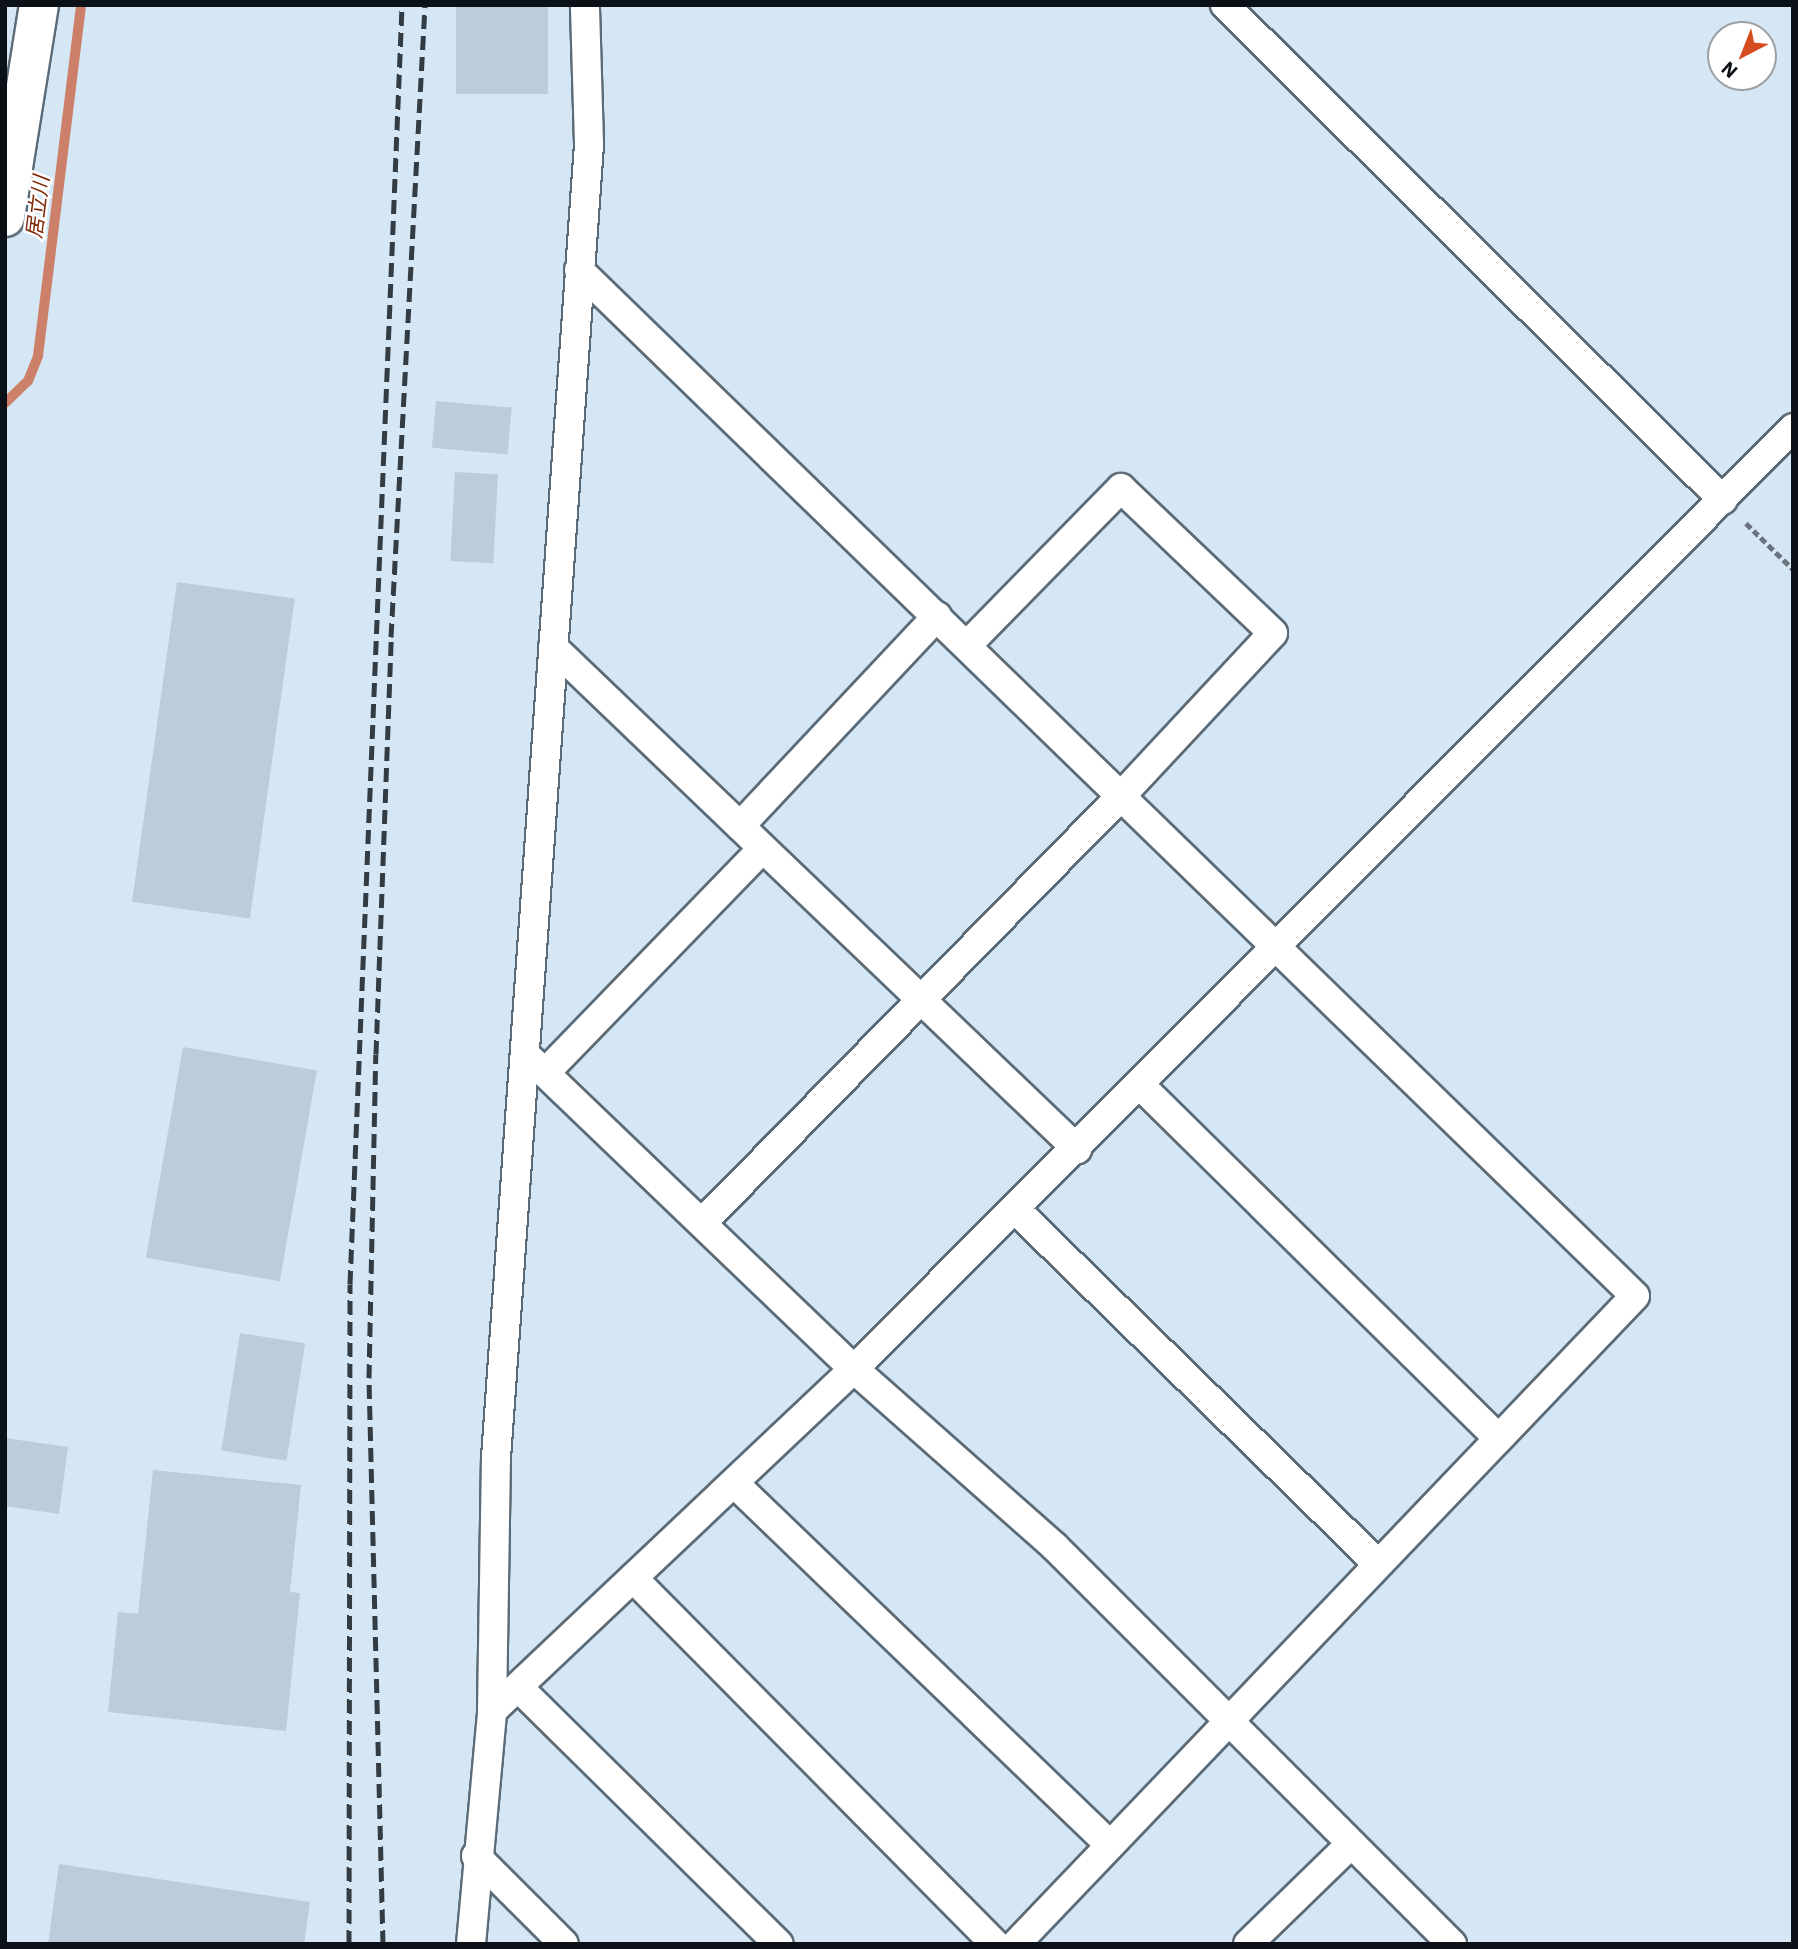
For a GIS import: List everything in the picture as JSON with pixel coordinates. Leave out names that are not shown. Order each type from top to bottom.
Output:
[{"type":"main road","points":[[5,218],[39,5]]},
{"type":"street","points":[[471,1944],[476,1856],[492,1711],[496,1458],[589,143],[585,5]]},
{"type":"street","points":[[1225,5],[1723,500]]},
{"type":"street","points":[[579,270],[1280,947],[1635,1296],[1229,1716],[1016,1944]]},
{"type":"street","points":[[492,1711],[854,1369],[1016,1210],[1793,428]]},
{"type":"street","points":[[702,1223],[1122,795],[1273,634],[1121,488],[967,645]]},
{"type":"street","points":[[740,826],[937,617]]},
{"type":"street","points":[[553,647],[1077,1149]]},
{"type":"street","points":[[545,1073],[762,848]]},
{"type":"street","points":[[525,1054],[854,1369],[1054,1546],[1229,1716],[1351,1844],[1452,1944]]},
{"type":"street","points":[[1141,1086],[1498,1438]]},
{"type":"street","points":[[1016,1210],[1377,1563]]},
{"type":"street","points":[[734,1483],[1109,1844]]},
{"type":"street","points":[[633,1578],[995,1944]]},
{"type":"street","points":[[518,1687],[779,1944]]},
{"type":"street","points":[[1248,1944],[1351,1844]]},
{"type":"street","points":[[476,1856],[564,1944]]},
{"type":"path","points":[[1723,500],[1793,569]]},
{"type":"building","points":[[456,5],[548,5],[548,94],[456,94]]},
{"type":"building","points":[[436,401],[512,408],[508,454],[432,448]]},
{"type":"building","points":[[455,472],[498,474],[493,563],[450,561]]},
{"type":"building","points":[[177,582],[295,599],[250,918],[132,902]]},
{"type":"building","points":[[183,1047],[317,1071],[280,1281],[146,1258]]},
{"type":"building","points":[[240,1333],[305,1343],[287,1461],[221,1451]]},
{"type":"building","points":[[5,1438],[68,1447],[59,1514],[5,1506]]},
{"type":"building","points":[[153,1470],[301,1485],[290,1592],[300,1593],[286,1731],[108,1712],[118,1612],[138,1614]]},
{"type":"building","points":[[59,1864],[310,1902],[304,1944],[48,1944]]},
{"type":"waterway","name":"居立川","points":[[5,403],[28,381],[38,356],[81,5]]},
{"type":"railway","points":[[349,1944],[350,1284],[402,5]]},
{"type":"railway","points":[[383,1944],[369,1378],[376,1054],[391,637],[425,5]]}]
